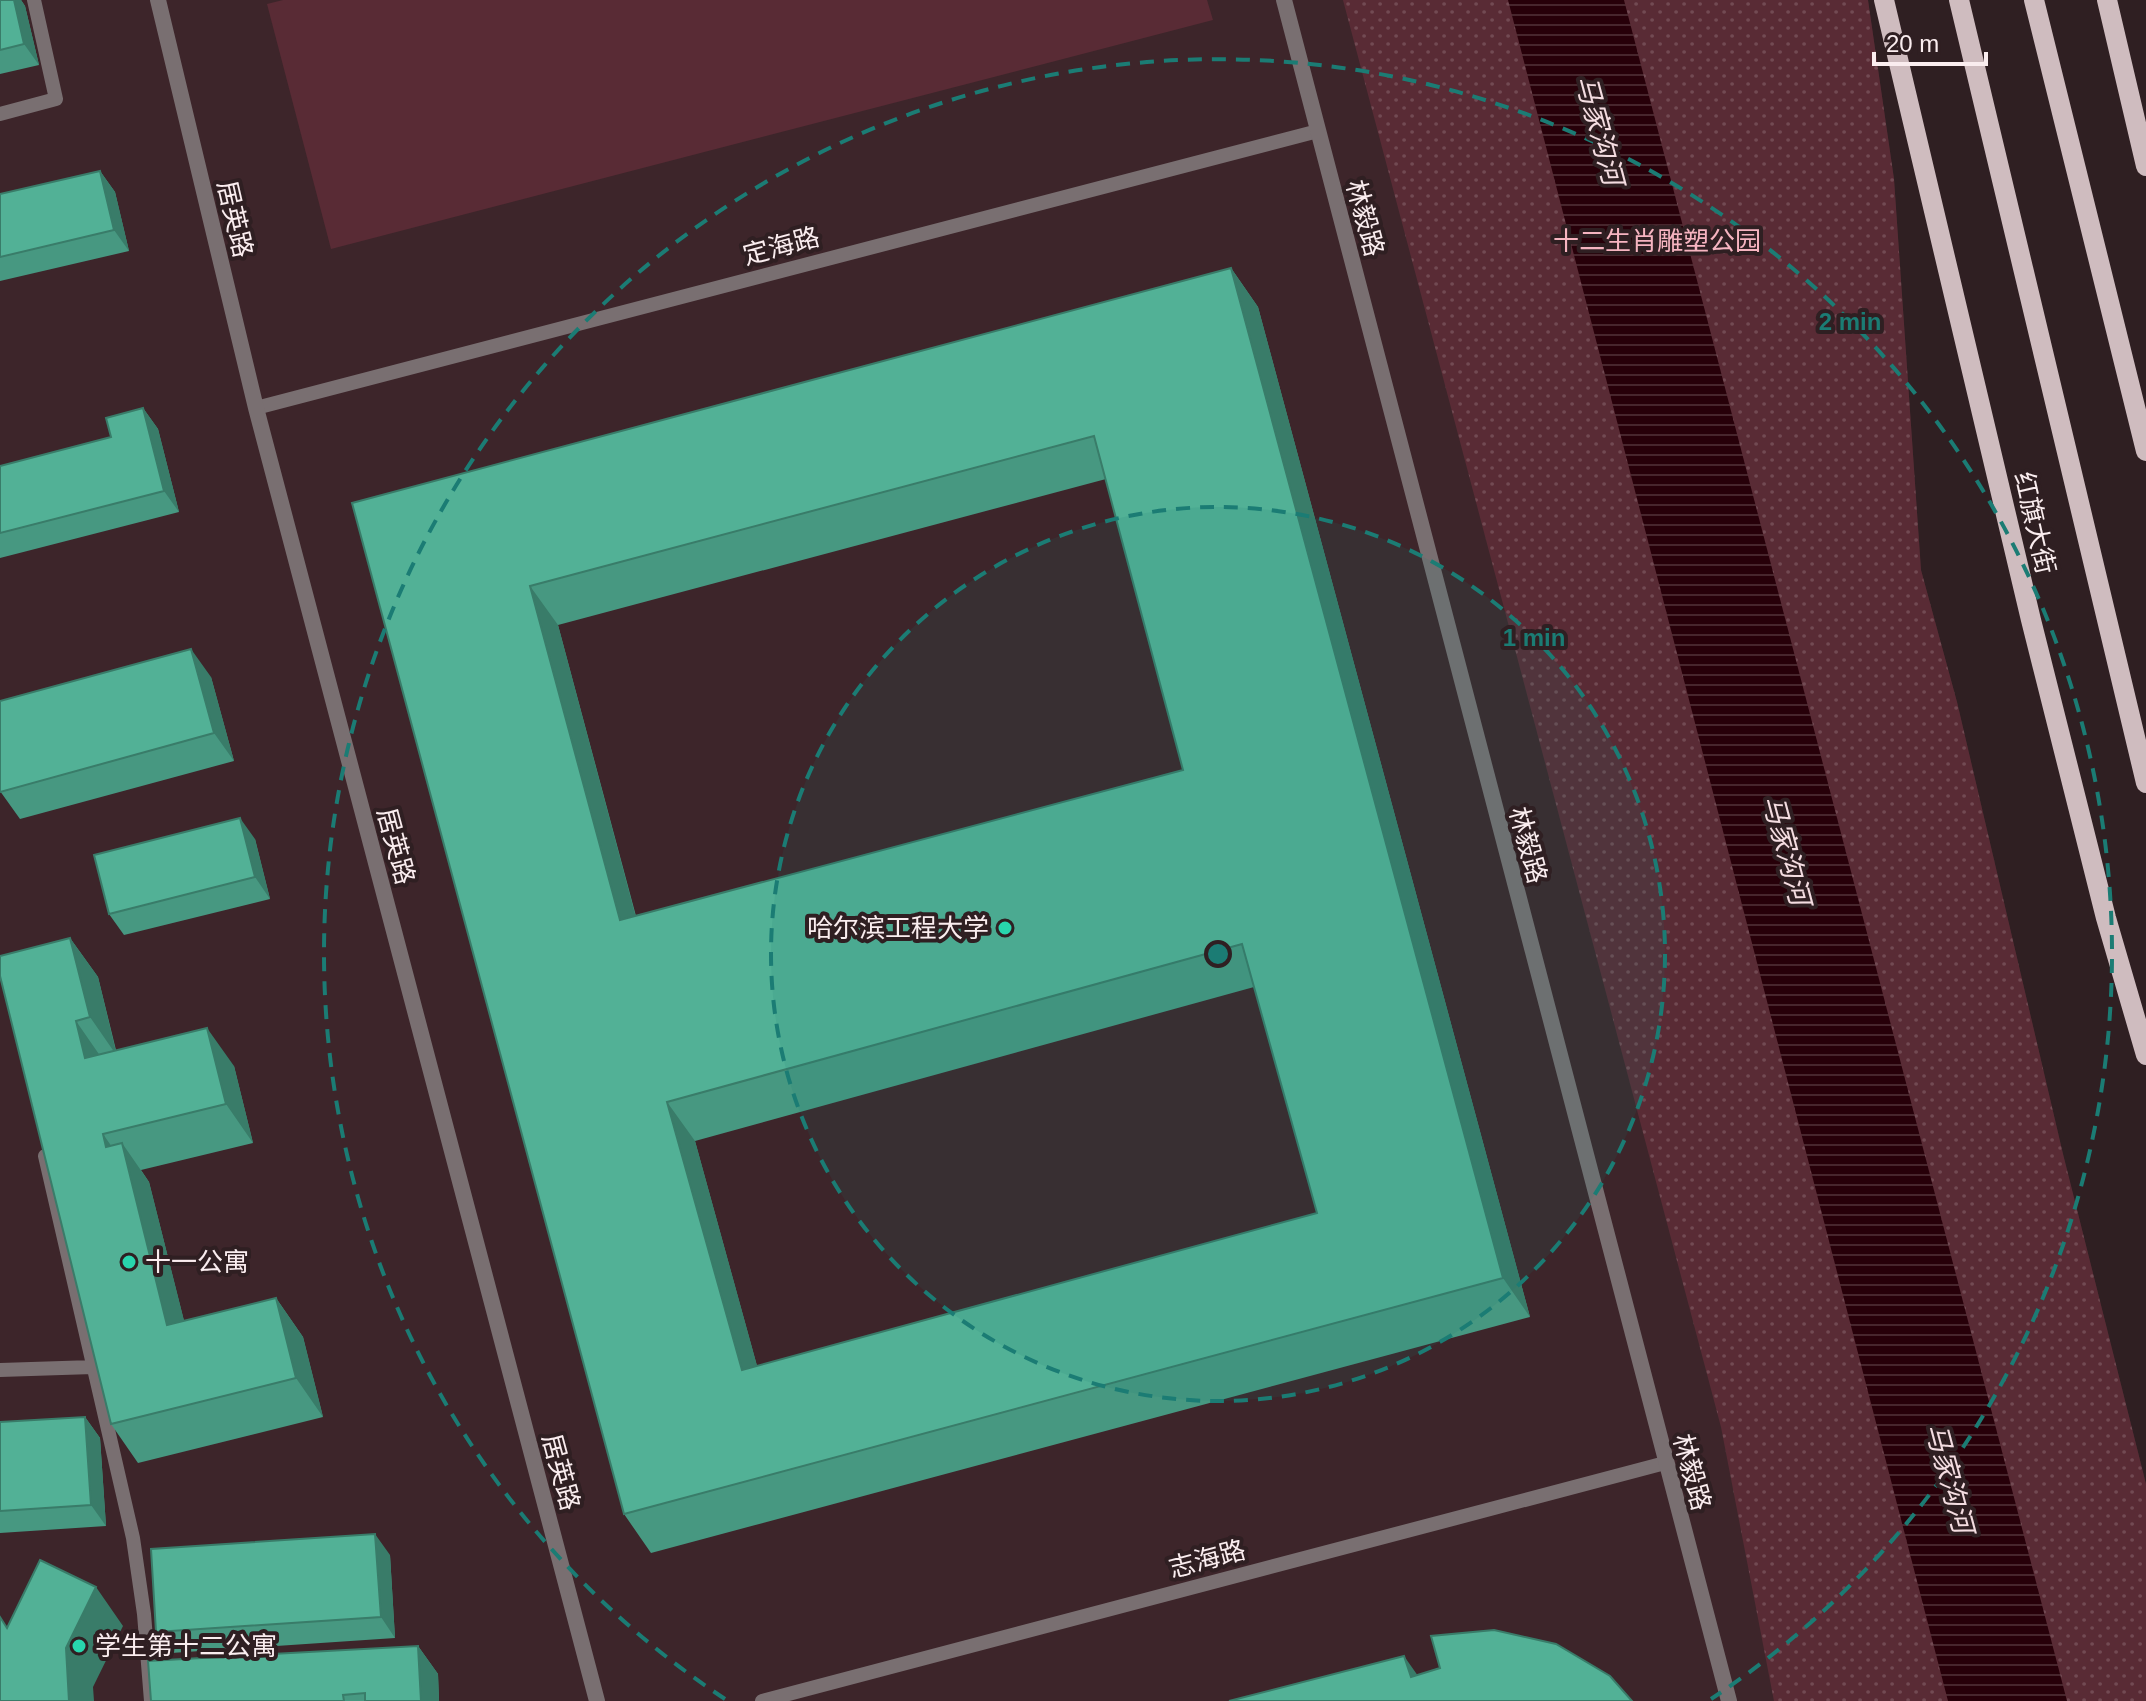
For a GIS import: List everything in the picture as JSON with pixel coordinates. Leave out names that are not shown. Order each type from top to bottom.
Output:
[{"type":"main road","name":"红旗大街","points":[[1884,0],[2031,620],[2106,918],[2146,1055]]},
{"type":"main road","name":"红旗大街","points":[[1959,0],[2146,783]]},
{"type":"main road","points":[[2034,0],[2146,451]]},
{"type":"main road","points":[[2107,0],[2146,166]]},
{"type":"street","name":"居英路","points":[[158,0],[256,408],[597,1701]]},
{"type":"street","name":"林毅路","points":[[1284,0],[1729,1701]]},
{"type":"lane","points":[[0,114],[56,99],[34,0]]},
{"type":"lane","name":"定海路","points":[[256,408],[1318,131]]},
{"type":"lane","points":[[41,1139],[133,1538],[144,1614],[151,1701]]},
{"type":"lane","points":[[0,1370],[93,1367]]},
{"type":"lane","name":"志海路","points":[[762,1701],[1665,1463]]},
{"type":"shaded area","name":"哈尔滨工程大学","points":[[0,0],[1868,0],[1894,179],[1921,570],[1957,702],[2063,1154],[2146,1484],[2146,1701],[0,1701]]},
{"type":"green space","points":[[283,0],[1207,0],[1213,20],[331,249],[267,4]]},
{"type":"green space","name":"十二生肖雕塑公园","points":[[1343,0],[1868,0],[1894,179],[1921,570],[1957,702],[2063,1154],[2146,1484],[2146,1701],[1774,1701],[1721,1427]]},
{"type":"water","name":"马家沟河","points":[[1508,0],[1624,0],[2067,1701],[1948,1701]]},
{"type":"building","points":[[0,0],[14,0],[24,44],[0,50]]},
{"type":"building","points":[[100,171],[114,230],[0,257],[0,194]]},
{"type":"building","points":[[1231,268],[1503,1278],[624,1514],[352,503]],"holes":[[[1094,436],[1183,770],[620,920],[530,586]],[[1242,944],[1317,1213],[742,1370],[667,1102]]]},
{"type":"building","points":[[143,408],[164,491],[0,533],[0,466],[111,437],[106,418]]},
{"type":"building","points":[[191,649],[214,733],[0,792],[0,701]]},
{"type":"building","points":[[240,818],[255,877],[109,914],[94,855]]},
{"type":"building","name":"十一公寓","points":[[70,938],[90,1017],[76,1021],[85,1058],[207,1028],[226,1104],[103,1134],[106,1147],[122,1143],[167,1325],[276,1298],[296,1378],[111,1424],[0,976],[0,956]]},
{"type":"building","points":[[85,1417],[91,1505],[0,1511],[0,1422]]},
{"type":"building","points":[[375,1534],[381,1617],[156,1632],[151,1549]]},
{"type":"building","points":[[40,1560],[96,1587],[66,1648],[69,1701],[0,1701],[0,1617],[7,1628]]},
{"type":"building","points":[[1494,1630],[1556,1644],[1610,1676],[1632,1701],[1229,1701],[1404,1656],[1411,1677],[1440,1668],[1431,1636]]},
{"type":"building","points":[[418,1646],[421,1701],[365,1701],[365,1693],[343,1695],[344,1701],[151,1701],[148,1661]]},
{"type":"place","name":"哈尔滨工程大学","points":[[1005,928]]},
{"type":"place","name":"十一公寓","points":[[129,1262]]},
{"type":"place","name":"学生第十二公寓","points":[[79,1646]]}]
